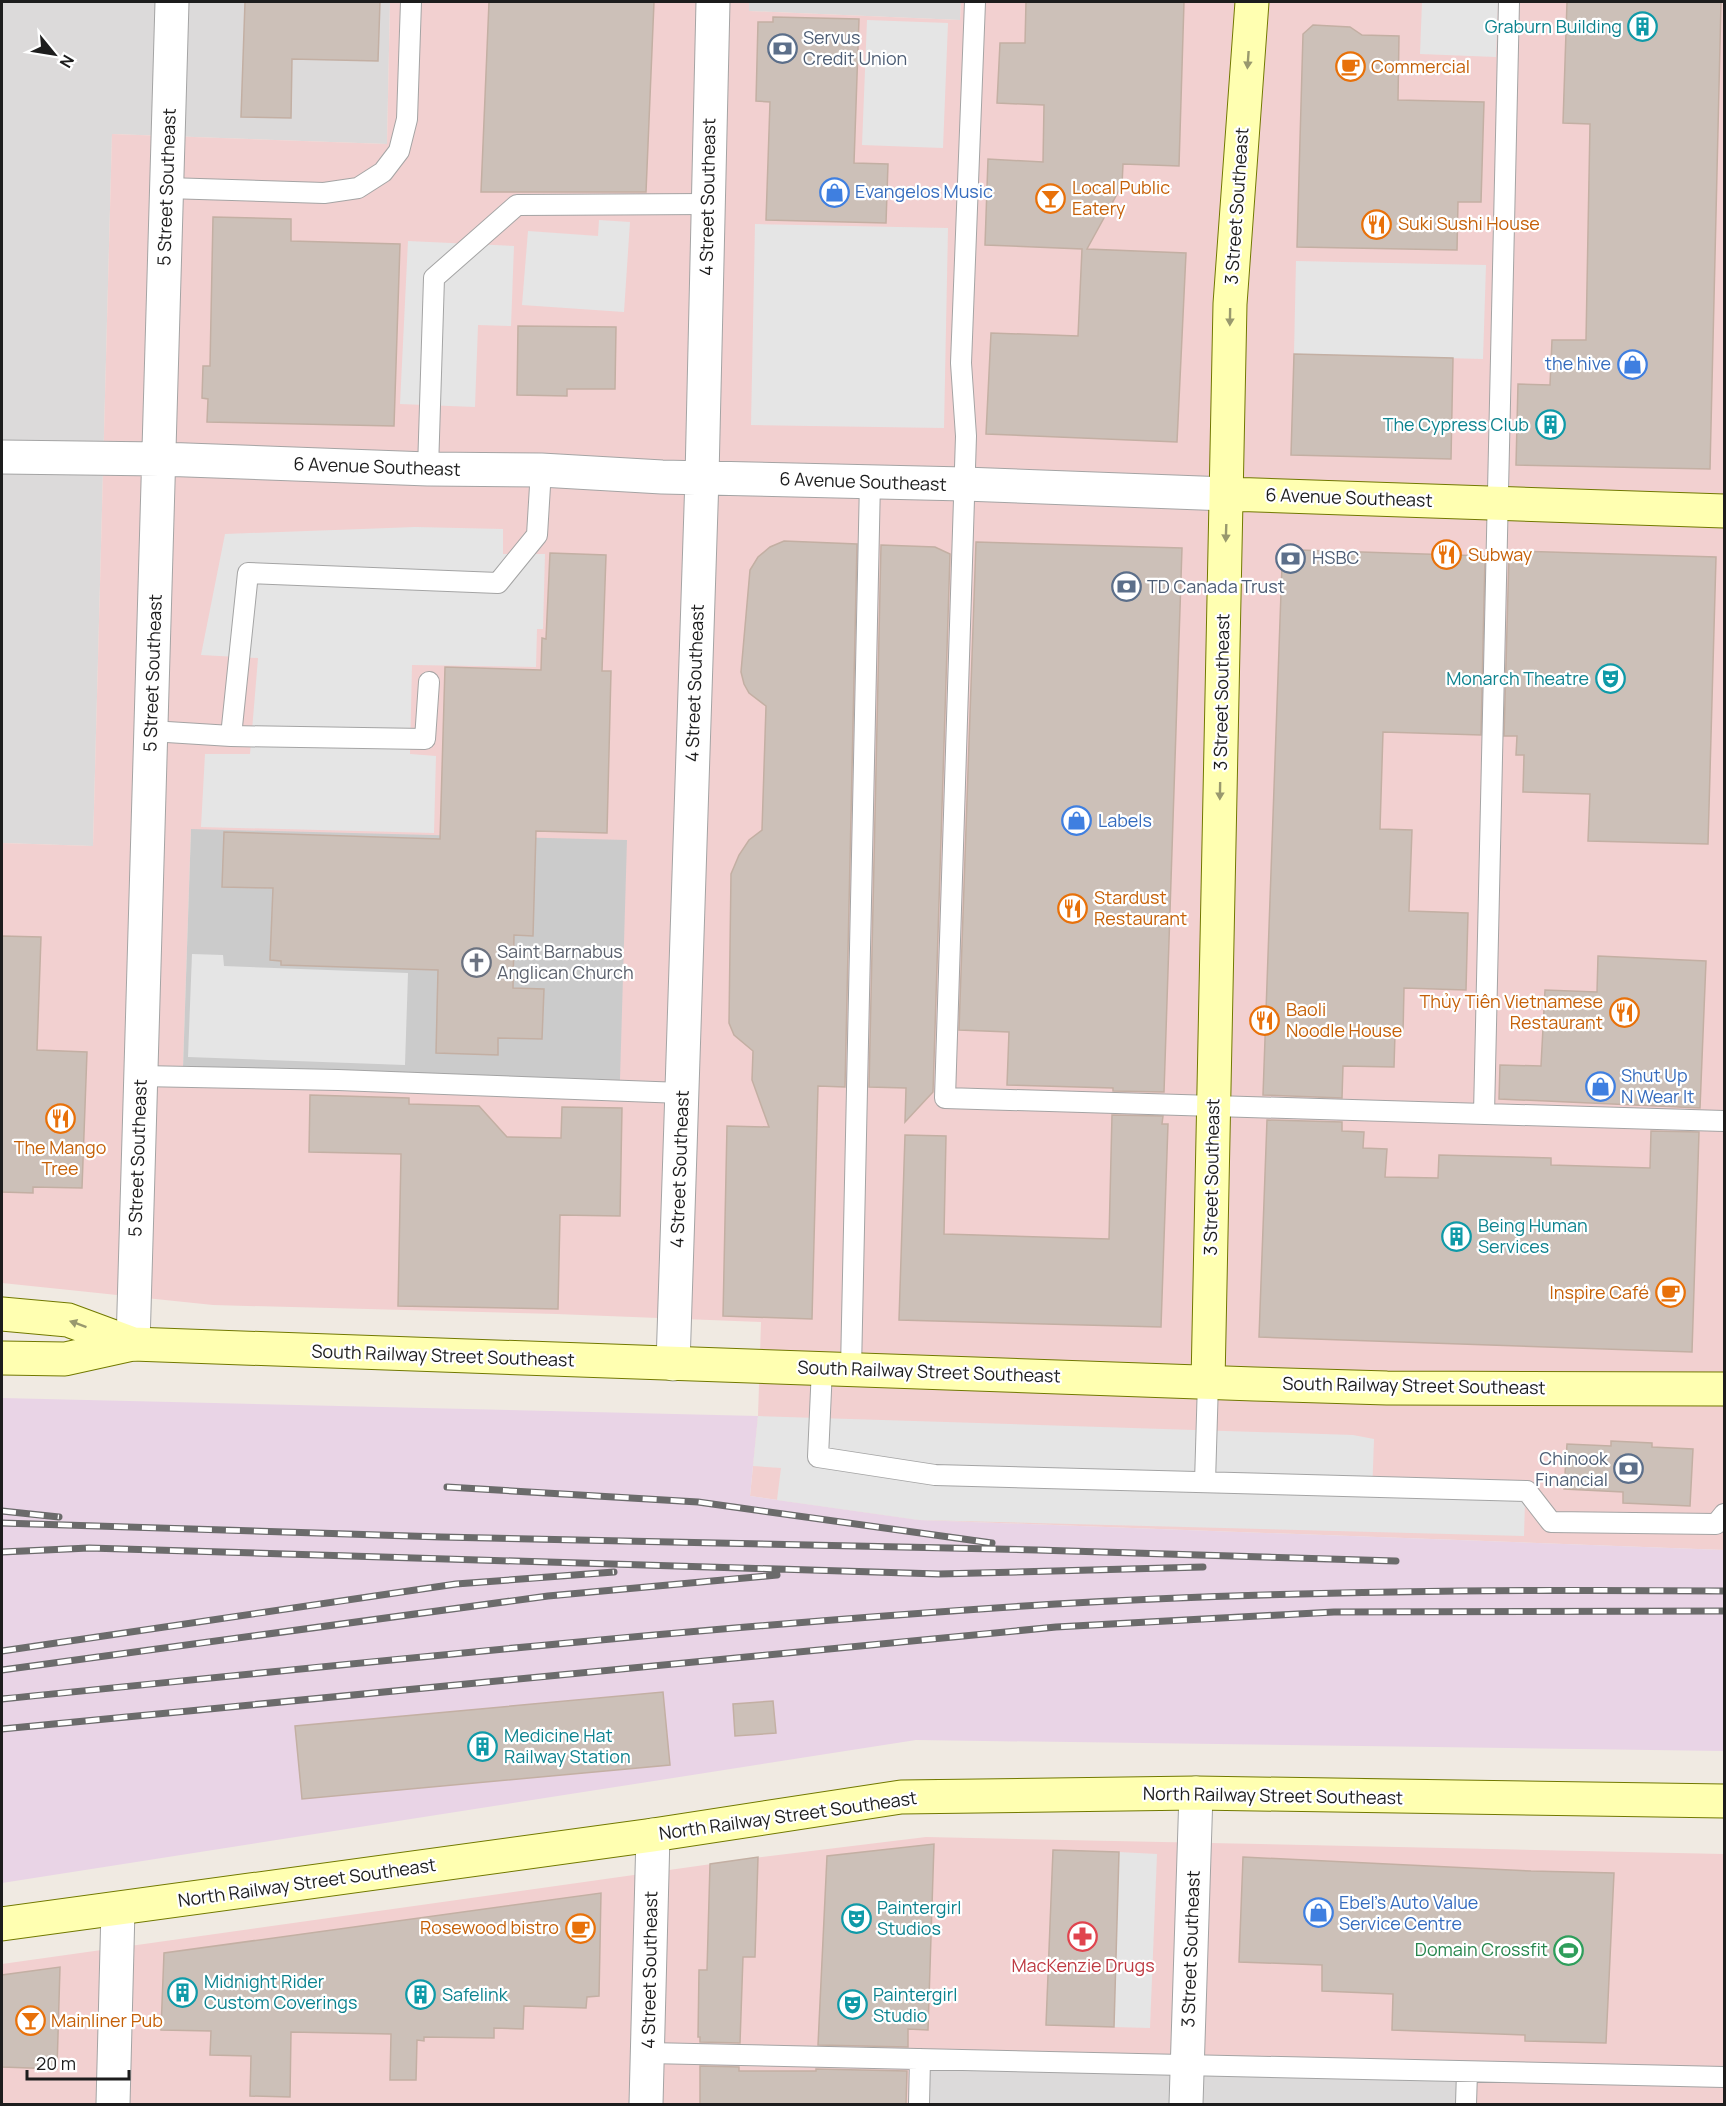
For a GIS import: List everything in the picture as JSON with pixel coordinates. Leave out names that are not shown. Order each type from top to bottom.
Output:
[{"type":"street","name":"5 Street Southeast","points":[[133,1344],[172,2]]},
{"type":"street","name":"4 Street Southeast","points":[[674,1365],[702,477],[713,2]]},
{"type":"street","name":"3 Street Southeast","points":[[1208,1382],[1230,304],[1252,2]]},
{"type":"street","name":"6 Avenue Southeast","points":[[2,457],[160,459],[428,469],[541,470],[1725,511]]},
{"type":"street","name":"South Railway Street Southeast","points":[[2,1314],[68,1320],[133,1344]]},
{"type":"street","name":"South Railway Street Southeast","points":[[2,1358],[65,1359],[133,1344],[674,1365],[1387,1388],[1725,1389]]},
{"type":"street","name":"3 Street Southeast","points":[[1186,2104],[1196,1793]]},
{"type":"street","name":"North Railway Street Southeast","points":[[2,1924],[653,1835],[901,1797],[1196,1793],[1725,1801]]},
{"type":"street","name":"4 Street Southeast","points":[[646,2104],[653,1835]]},
{"type":"street","points":[[112,2104],[118,1909]]},
{"type":"lane","points":[[167,188],[324,193],[358,188],[383,172],[399,151],[407,119],[411,2]]},
{"type":"lane","points":[[975,2],[961,363],[966,436],[945,1098],[1725,1121]]},
{"type":"lane","points":[[1484,1114],[1509,2]]},
{"type":"lane","points":[[428,469],[434,278],[517,205],[707,204]]},
{"type":"lane","points":[[231,736],[248,573],[498,583],[537,535],[541,470]]},
{"type":"lane","points":[[870,482],[836,1369],[818,1456],[935,1475],[1527,1491],[1551,1522],[1716,1524],[1725,1514]]},
{"type":"lane","points":[[151,731],[231,736],[425,739],[429,682]]},
{"type":"lane","points":[[140,1076],[326,1080],[682,1093]]},
{"type":"lane","points":[[1205,1482],[1208,1382]]},
{"type":"lane","points":[[648,2053],[1725,2077]]},
{"type":"lane","points":[[919,2104],[920,2059]]},
{"type":"lane","points":[[1466,2104],[1467,2072]]},
{"type":"shaded area","points":[[2,2],[390,2],[387,144],[112,134],[93,846],[2,843]]},
{"type":"shaded area","points":[[390,2],[749,2],[749,11],[960,20],[961,2],[1724,2],[1724,1550],[919,1520],[750,1496],[758,1416],[761,1322],[213,1305],[2,1283],[2,843],[93,846],[112,134],[387,144]],"holes":[[[191,829],[563,1079],[183,1067]]]},
{"type":"shaded area","points":[[749,2],[961,2],[960,20],[748,11]]},
{"type":"shaded area","points":[[1422,2],[1498,2],[1496,57],[1420,54]]},
{"type":"shaded area","points":[[867,20],[948,23],[943,148],[862,145]]},
{"type":"shaded area","points":[[599,220],[630,222],[624,312],[522,305],[528,231],[598,236]]},
{"type":"shaded area","points":[[755,224],[948,228],[944,428],[751,425]]},
{"type":"shaded area","points":[[408,241],[514,246],[511,326],[478,325],[475,407],[400,404]]},
{"type":"shaded area","points":[[1296,261],[1486,265],[1483,359],[1294,354]]},
{"type":"shaded area","points":[[415,527],[503,529],[503,554],[545,554],[543,629],[537,629],[536,667],[412,665],[410,754],[436,756],[434,833],[201,827],[205,754],[250,754],[258,658],[201,655],[225,534]]},
{"type":"shaded area","points":[[191,829],[627,840],[620,1080],[183,1067]]},
{"type":"shaded area","points":[[192,954],[223,955],[224,966],[408,973],[405,1065],[188,1057]]},
{"type":"shaded area","points":[[2,1398],[758,1416],[750,1496],[919,1520],[1724,1550],[1724,1751],[916,1740],[2,1883]]},
{"type":"shaded area","points":[[758,1416],[1353,1435],[1374,1439],[1372,1496],[1525,1501],[1524,1536],[919,1520],[777,1500],[781,1468],[753,1466]]},
{"type":"shaded area","points":[[926,1837],[1724,1854],[1724,2104],[1467,2104],[1468,2074],[921,2059],[919,2104],[2,2104],[2,1964],[754,1858]]},
{"type":"shaded area","points":[[1119,1852],[1157,1854],[1150,2028],[1114,2027]]},
{"type":"shaded area","points":[[920,2059],[1467,2072],[1466,2104],[919,2104]]},
{"type":"building","points":[[245,2],[380,2],[378,61],[292,59],[291,118],[241,117]]},
{"type":"building","points":[[489,2],[654,2],[646,192],[481,192]]},
{"type":"building","points":[[1026,2],[1184,2],[1179,166],[1123,164],[1122,185],[1087,249],[1186,253],[1177,442],[986,434],[991,333],[1078,336],[1082,249],[985,245],[988,159],[1043,162],[1044,105],[997,103],[1000,43],[1025,43]]},
{"type":"building","points":[[1567,2],[1721,2],[1710,469],[1516,465],[1518,384],[1550,385],[1552,340],[1586,340],[1590,124],[1563,123]]},
{"type":"building","points":[[773,17],[859,19],[854,163],[888,164],[886,223],[766,220],[770,102],[756,101],[758,22],[773,22]]},
{"type":"building","points":[[1313,25],[1350,27],[1362,35],[1399,36],[1398,100],[1484,102],[1481,202],[1458,202],[1457,250],[1297,247],[1303,34]]},
{"type":"building","points":[[213,217],[291,219],[291,241],[400,244],[394,426],[207,422],[208,399],[202,398],[203,366],[210,366]]},
{"type":"building","points":[[518,326],[616,327],[615,389],[567,389],[567,396],[517,395]]},
{"type":"building","points":[[1294,354],[1453,358],[1451,459],[1291,455]]},
{"type":"building","points":[[784,541],[857,544],[845,1087],[818,1086],[812,1319],[723,1316],[727,1126],[769,1127],[752,1080],[753,1051],[734,1035],[729,1023],[731,874],[739,855],[749,840],[762,830],[766,706],[749,693],[741,672],[750,570],[758,557],[770,547]]},
{"type":"building","points":[[976,542],[1182,548],[1164,1092],[1007,1085],[1009,1032],[959,1030]]},
{"type":"building","points":[[881,545],[935,547],[950,554],[933,1092],[905,1122],[906,1088],[869,1087]]},
{"type":"building","points":[[1299,550],[1485,556],[1481,735],[1383,732],[1380,829],[1412,830],[1409,911],[1468,913],[1466,990],[1404,988],[1403,1034],[1395,1033],[1394,1067],[1343,1066],[1342,1098],[1263,1095],[1282,565]]},
{"type":"building","points":[[1512,551],[1716,557],[1708,844],[1588,841],[1590,794],[1523,792],[1524,755],[1516,755],[1517,736],[1504,736],[1509,556],[1512,556]]},
{"type":"building","points":[[550,553],[606,555],[602,671],[611,671],[607,833],[536,831],[533,936],[514,935],[513,988],[544,989],[542,1039],[498,1038],[498,1055],[436,1053],[438,970],[281,965],[281,961],[270,960],[273,888],[222,887],[224,832],[440,839],[445,667],[541,670],[542,638],[546,639]]},
{"type":"building","points":[[2,936],[41,937],[37,1050],[87,1052],[82,1188],[33,1187],[33,1193],[2,1192]]},
{"type":"building","points":[[1598,956],[1706,961],[1700,1108],[1499,1099],[1500,1065],[1541,1066],[1545,990],[1597,992]]},
{"type":"building","points":[[310,1095],[409,1098],[409,1104],[479,1106],[507,1137],[561,1138],[562,1107],[622,1108],[620,1216],[560,1215],[558,1309],[398,1306],[401,1154],[309,1152]]},
{"type":"building","points":[[1112,1115],[1163,1116],[1162,1124],[1168,1124],[1161,1327],[899,1320],[905,1135],[946,1136],[944,1234],[1109,1239]]},
{"type":"building","points":[[1267,1120],[1342,1122],[1342,1131],[1364,1132],[1363,1148],[1387,1149],[1385,1177],[1438,1178],[1439,1155],[1551,1158],[1551,1165],[1650,1168],[1651,1131],[1699,1132],[1692,1352],[1259,1337]]},
{"type":"building","name":"Chinook Financial","points":[[1611,1441],[1652,1443],[1652,1447],[1693,1449],[1690,1506],[1623,1503],[1623,1492],[1564,1489],[1567,1444],[1611,1446]]},
{"type":"building","name":"Medicine Hat Railway Station","points":[[663,1692],[670,1765],[302,1799],[295,1726]]},
{"type":"building","points":[[773,1701],[776,1733],[735,1736],[733,1704]]},
{"type":"building","points":[[934,1844],[928,2030],[908,2029],[908,2047],[818,2045],[827,1856]]},
{"type":"building","name":"MacKenzie Drugs","points":[[1053,1850],[1119,1852],[1114,2027],[1046,2025]]},
{"type":"building","points":[[758,1857],[755,1957],[743,1957],[740,2043],[700,2042],[700,2037],[698,2037],[699,1970],[707,1970],[710,1864]]},
{"type":"building","points":[[1243,1857],[1614,1873],[1606,2043],[1525,2041],[1525,2035],[1392,2030],[1393,1994],[1322,1991],[1322,1965],[1239,1962]]},
{"type":"building","points":[[601,1893],[599,1996],[587,1997],[586,2008],[524,2006],[523,2029],[494,2028],[494,2038],[424,2037],[424,2041],[417,2040],[416,2080],[390,2080],[391,2034],[291,2032],[290,2097],[250,2096],[251,2056],[210,2055],[211,2031],[161,2030],[164,1953]]},
{"type":"building","name":"Mainliner Pub","points":[[60,1967],[57,2069],[2,2067],[2,1975]]},
{"type":"building","points":[[700,2066],[739,2067],[739,2071],[816,2071],[816,2069],[907,2071],[906,2104],[700,2104]]},
{"type":"railway","points":[[447,1487],[698,1502],[992,1543]]},
{"type":"railway","points":[[2,1511],[59,1517]]},
{"type":"railway","points":[[2,1523],[441,1537],[1037,1550],[1396,1561]]},
{"type":"railway","points":[[2,1552],[89,1548],[939,1574],[1203,1567]]},
{"type":"railway","points":[[2,1651],[456,1584],[614,1572]]},
{"type":"railway","points":[[2,1670],[548,1596],[777,1575]]},
{"type":"railway","points":[[2,1699],[660,1634],[1056,1604],[1223,1596],[1390,1592],[1724,1591]]},
{"type":"railway","points":[[2,1729],[1056,1627],[1334,1612],[1724,1611]]},
{"type":"place","name":"Graburn Building","points":[[1643,27]]},
{"type":"place","name":"Servus Credit Union","points":[[782,48]]},
{"type":"place","name":"Commercial","points":[[1350,67]]},
{"type":"place","name":"Evangelos Music","points":[[834,192]]},
{"type":"place","name":"Local Public Eatery","points":[[1051,198]]},
{"type":"place","name":"Suki Sushi House","points":[[1377,224]]},
{"type":"place","name":"the hive","points":[[1632,364]]},
{"type":"place","name":"The Cypress Club","points":[[1550,425]]},
{"type":"place","name":"Subway","points":[[1447,555]]},
{"type":"place","name":"HSBC","points":[[1291,558]]},
{"type":"place","name":"TD Canada Trust","points":[[1126,587]]},
{"type":"place","name":"Monarch Theatre","points":[[1610,679]]},
{"type":"place","name":"Labels","points":[[1077,821]]},
{"type":"place","name":"Stardust Restaurant","points":[[1073,908]]},
{"type":"place","name":"Saint Barnabus Anglican Church","points":[[476,962]]},
{"type":"place","name":"Thủy Tiên Vietnamese Restaurant","points":[[1624,1012]]},
{"type":"place","name":"Baoli Noodle House","points":[[1265,1020]]},
{"type":"place","name":"Shut Up N Wear It","points":[[1600,1086]]},
{"type":"place","name":"The Mango Tree","points":[[60,1119]]},
{"type":"place","name":"Being Human Services","points":[[1457,1236]]},
{"type":"place","name":"Inspire Café","points":[[1670,1293]]},
{"type":"place","name":"Chinook Financial","points":[[1629,1469]]},
{"type":"place","name":"Medicine Hat Railway Station","points":[[483,1746]]},
{"type":"place","name":"Ebel's Auto Value Service Centre","points":[[1318,1913]]},
{"type":"place","name":"Paintergirl Studios","points":[[856,1918]]},
{"type":"place","name":"Rosewood bistro","points":[[580,1928]]},
{"type":"place","name":"MacKenzie Drugs","points":[[1083,1937]]},
{"type":"place","name":"Domain Crossfit","points":[[1569,1950]]},
{"type":"place","name":"Midnight Rider Custom Coverings","points":[[183,1992]]},
{"type":"place","name":"Safelink","points":[[421,1995]]},
{"type":"place","name":"Paintergirl Studio","points":[[852,2005]]},
{"type":"place","name":"Mainliner Pub","points":[[30,2021]]}]
